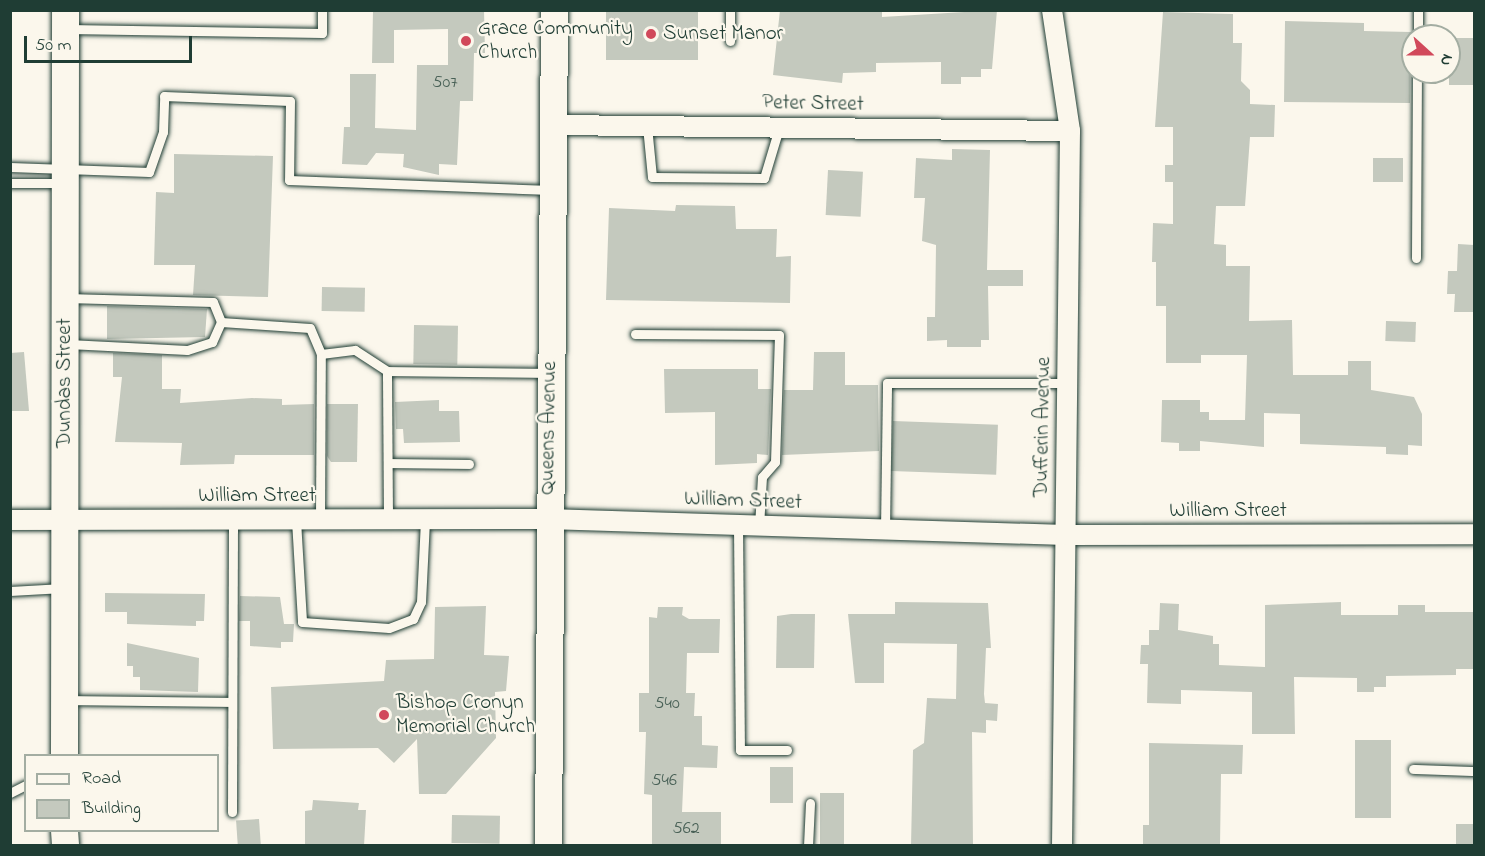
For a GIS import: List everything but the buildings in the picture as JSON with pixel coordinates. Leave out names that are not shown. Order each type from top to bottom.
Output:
[{"type":"main road","name":"Queens Avenue","points":[[548,846],[549,373],[555,125],[554,10]]},
{"type":"main road","name":"Dundas Street","points":[[64,754],[65,20]]},
{"type":"street","name":"Dufferin Avenue","points":[[1052,10],[1070,131],[1062,846]]},
{"type":"street","name":"Peter Street","points":[[555,125],[1070,131]]},
{"type":"street","name":"William Street","points":[[10,520],[548,519],[1066,535],[1474,534]]},
{"type":"lane","points":[[65,20],[322,33],[322,10]]},
{"type":"lane","points":[[730,10],[730,41]]},
{"type":"lane","points":[[1416,258],[1417,84]]},
{"type":"lane","points":[[10,183],[65,175],[149,172],[163,132],[164,96],[290,101],[289,180],[554,190]]},
{"type":"lane","points":[[647,126],[652,177],[764,178],[779,128]]},
{"type":"lane","points":[[10,167],[65,175]]},
{"type":"lane","points":[[64,298],[213,302],[221,322],[212,342],[187,350],[65,344]]},
{"type":"lane","points":[[221,322],[310,328],[321,354],[320,520]]},
{"type":"lane","points":[[635,334],[779,335],[775,462],[762,477],[759,526]]},
{"type":"lane","points":[[321,354],[355,350],[387,371],[549,373]]},
{"type":"lane","points":[[387,371],[388,520]]},
{"type":"lane","points":[[885,530],[887,383],[1067,383]]},
{"type":"lane","points":[[388,463],[469,464]]},
{"type":"lane","points":[[232,520],[232,812]]},
{"type":"lane","points":[[296,520],[302,622],[389,628],[413,619],[421,602],[425,520]]},
{"type":"lane","points":[[738,525],[740,750],[787,750]]},
{"type":"lane","points":[[10,591],[65,588]]},
{"type":"lane","points":[[65,700],[231,702]]},
{"type":"lane","points":[[1413,770],[1474,771]]},
{"type":"lane","points":[[10,793],[24,786]]},
{"type":"lane","points":[[808,846],[810,803]]},
{"type":"place","name":"Sunset Manor","points":[[651,34]]},
{"type":"place","name":"Grace Community Church","points":[[466,41]]},
{"type":"place","name":"Bishop Cronyn Memorial Church","points":[[384,715]]}]
